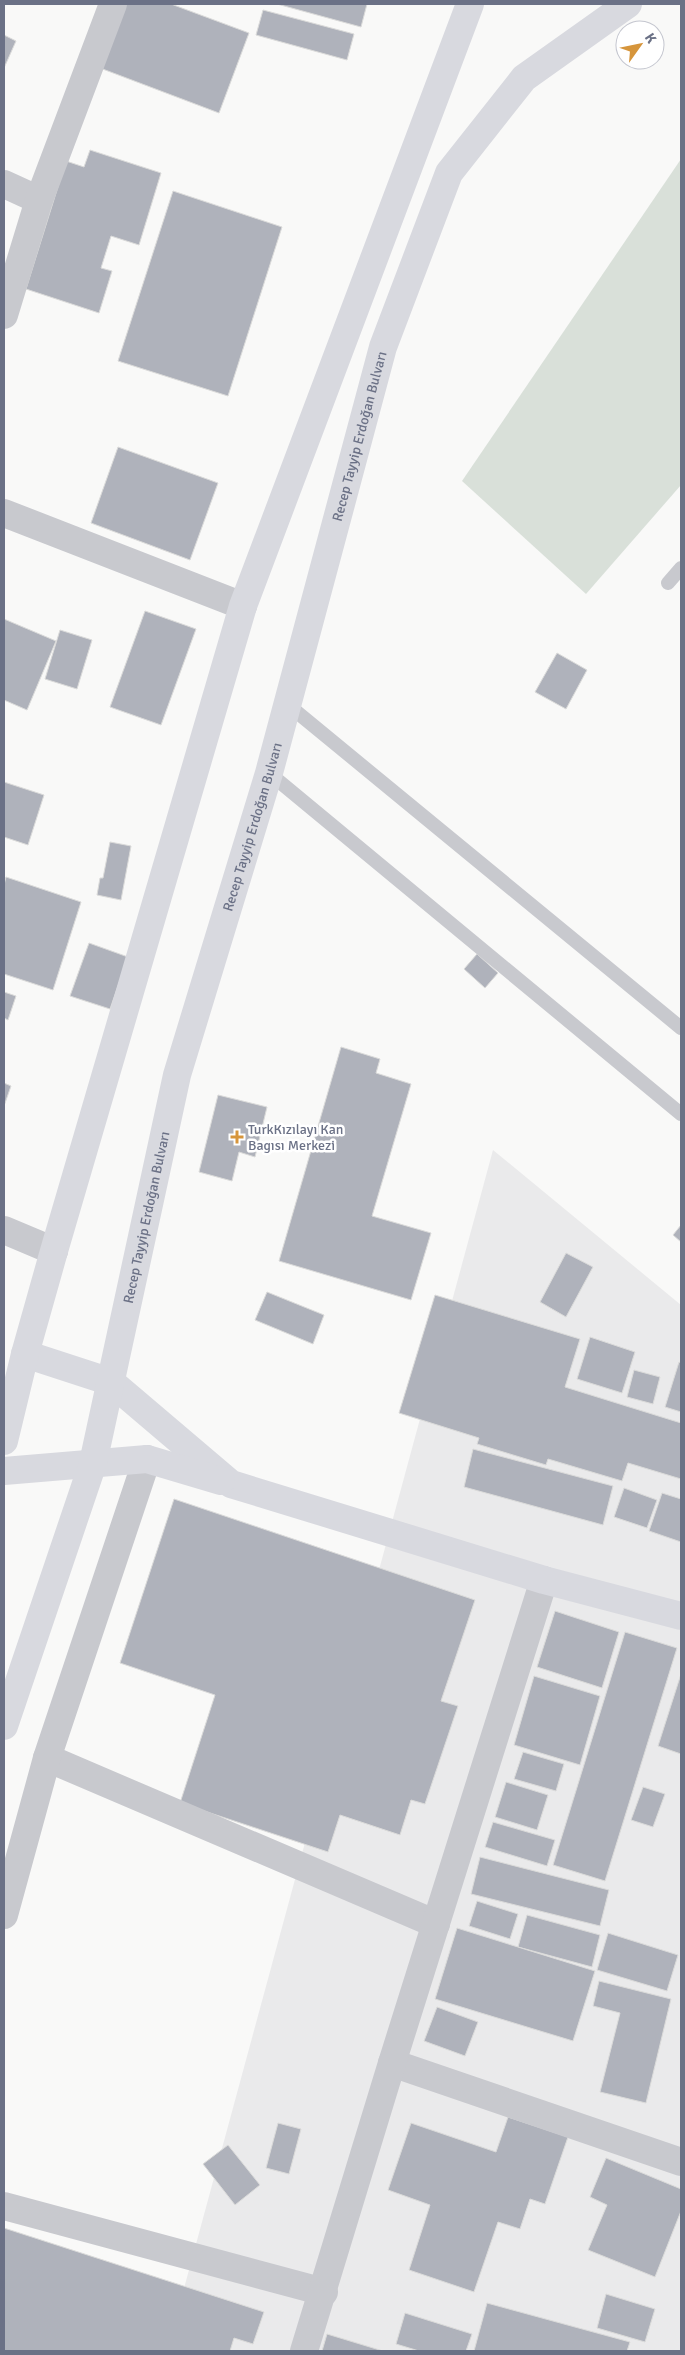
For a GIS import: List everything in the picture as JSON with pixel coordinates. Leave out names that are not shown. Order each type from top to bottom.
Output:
[{"type":"main road","points":[[4,1441],[25,1354],[54,1251],[243,606],[470,4]]},
{"type":"main road","name":"Recep Tayyip Erdoğan Bulvarı","points":[[4,1726],[93,1463],[177,1075],[269,773],[383,347],[449,173],[524,78],[628,4]]},
{"type":"main road","points":[[25,1354],[112,1382],[231,1484]]},
{"type":"main road","points":[[4,1471],[147,1459],[544,1580],[681,1616]]},
{"type":"street","points":[[4,315],[39,200],[113,4]]},
{"type":"street","points":[[4,184],[39,200]]},
{"type":"street","points":[[4,513],[243,606]]},
{"type":"street","points":[[4,1230],[54,1251]]},
{"type":"street","points":[[4,1915],[47,1758],[147,1459]]},
{"type":"street","points":[[304,2351],[324,2292],[392,2063],[544,1580]]},
{"type":"street","points":[[47,1758],[436,1924]]},
{"type":"street","points":[[392,2063],[681,2162]]},
{"type":"street","points":[[4,2206],[324,2292]]},
{"type":"lane","points":[[668,582],[681,568]]},
{"type":"lane","points":[[287,704],[681,1028]]},
{"type":"lane","points":[[269,773],[681,1114]]},
{"type":"shaded area","points":[[681,159],[681,485],[586,594],[462,481]]},
{"type":"shaded area","points":[[493,1150],[681,1305],[681,2351],[167,2351]]},
{"type":"building","points":[[124,4],[171,4],[249,33],[219,113],[100,68]]},
{"type":"building","points":[[277,4],[367,4],[361,27]]},
{"type":"building","points":[[263,10],[354,34],[347,60],[256,35]]},
{"type":"building","points":[[4,35],[16,41],[4,68]]},
{"type":"building","points":[[90,150],[161,173],[139,245],[111,236],[101,268],[112,271],[99,313],[26,289],[66,161],[84,167]]},
{"type":"building","points":[[173,191],[282,227],[228,396],[118,361]]},
{"type":"building","points":[[118,447],[218,483],[190,560],[91,523]]},
{"type":"building","points":[[145,611],[196,629],[161,725],[110,707]]},
{"type":"building","points":[[4,619],[56,641],[27,710],[4,700]]},
{"type":"building","points":[[60,630],[92,640],[77,689],[45,679]]},
{"type":"building","points":[[557,653],[587,670],[566,709],[535,692]]},
{"type":"building","points":[[4,782],[44,795],[28,845],[4,837]]},
{"type":"building","points":[[110,842],[131,846],[121,900],[97,895],[100,878],[103,878]]},
{"type":"building","points":[[6,877],[81,902],[53,990],[4,974],[4,885]]},
{"type":"building","points":[[89,943],[128,957],[110,1009],[70,996]]},
{"type":"building","points":[[477,954],[498,973],[485,988],[464,969]]},
{"type":"building","points":[[4,992],[16,996],[8,1020],[4,1018]]},
{"type":"building","points":[[341,1047],[380,1059],[376,1073],[411,1084],[372,1216],[431,1233],[411,1300],[279,1261]]},
{"type":"building","points":[[4,1083],[11,1086],[4,1106]]},
{"type":"building","points":[[218,1095],[267,1107],[255,1157],[239,1152],[232,1181],[199,1172]]},
{"type":"building","points":[[681,1225],[681,1242],[673,1235]]},
{"type":"building","points":[[566,1253],[593,1267],[566,1317],[540,1302]]},
{"type":"building","points":[[267,1292],[324,1315],[313,1344],[255,1320]]},
{"type":"building","points":[[435,1295],[580,1339],[565,1387],[681,1423],[681,1479],[628,1463],[622,1481],[548,1459],[546,1465],[477,1444],[479,1438],[399,1413]]},
{"type":"building","points":[[590,1337],[635,1352],[622,1393],[577,1379]]},
{"type":"building","points":[[679,1362],[681,1363],[681,1412],[665,1407]]},
{"type":"building","points":[[634,1370],[660,1377],[653,1404],[627,1397]]},
{"type":"building","points":[[473,1449],[613,1486],[603,1525],[464,1487]]},
{"type":"building","points":[[624,1488],[657,1500],[647,1528],[614,1517]]},
{"type":"building","points":[[662,1493],[681,1499],[681,1542],[649,1531]]},
{"type":"building","points":[[174,1499],[475,1600],[441,1701],[458,1706],[425,1804],[411,1800],[400,1835],[340,1815],[328,1852],[180,1803],[215,1695],[120,1663]]},
{"type":"building","points":[[555,1611],[619,1632],[602,1688],[537,1667]]},
{"type":"building","points":[[625,1632],[677,1648],[605,1881],[553,1865]]},
{"type":"building","points":[[681,1674],[681,1754],[658,1746]]},
{"type":"building","points":[[534,1676],[600,1696],[580,1765],[514,1745]]},
{"type":"building","points":[[523,1752],[564,1764],[556,1791],[514,1779]]},
{"type":"building","points":[[506,1782],[548,1795],[537,1830],[495,1817]]},
{"type":"building","points":[[643,1787],[665,1794],[653,1827],[631,1820]]},
{"type":"building","points":[[493,1822],[555,1840],[547,1866],[485,1847]]},
{"type":"building","points":[[480,1857],[609,1890],[600,1926],[471,1894]]},
{"type":"building","points":[[477,1901],[518,1914],[510,1939],[469,1926]]},
{"type":"building","points":[[527,1915],[600,1935],[592,1967],[518,1947]]},
{"type":"building","points":[[457,1928],[595,1971],[573,2041],[435,1999]]},
{"type":"building","points":[[608,1933],[678,1955],[667,1991],[597,1970]]},
{"type":"building","points":[[599,1981],[671,1999],[646,2103],[600,2092],[620,2013],[593,2006]]},
{"type":"building","points":[[437,2007],[478,2022],[465,2056],[424,2041]]},
{"type":"building","points":[[508,2117],[568,2137],[545,2204],[530,2199],[520,2229],[498,2222],[474,2292],[409,2270],[430,2205],[388,2190],[411,2123],[496,2152]]},
{"type":"building","points":[[278,2123],[301,2129],[289,2174],[266,2168]]},
{"type":"building","points":[[228,2145],[260,2185],[235,2205],[203,2164]]},
{"type":"building","points":[[606,2158],[681,2189],[681,2211],[655,2277],[588,2250],[607,2205],[590,2197]]},
{"type":"building","points":[[4,2228],[264,2312],[253,2344],[234,2338],[230,2351],[4,2351]]},
{"type":"building","points":[[606,2294],[655,2309],[645,2342],[597,2328]]},
{"type":"building","points":[[487,2303],[630,2342],[627,2351],[474,2351]]},
{"type":"building","points":[[405,2313],[472,2334],[466,2351],[419,2351],[396,2344]]},
{"type":"building","points":[[327,2334],[383,2351],[322,2351]]},
{"type":"place","name":"TurkKızılayı Kan Bagısı Merkezi","points":[[237,1137]]}]
